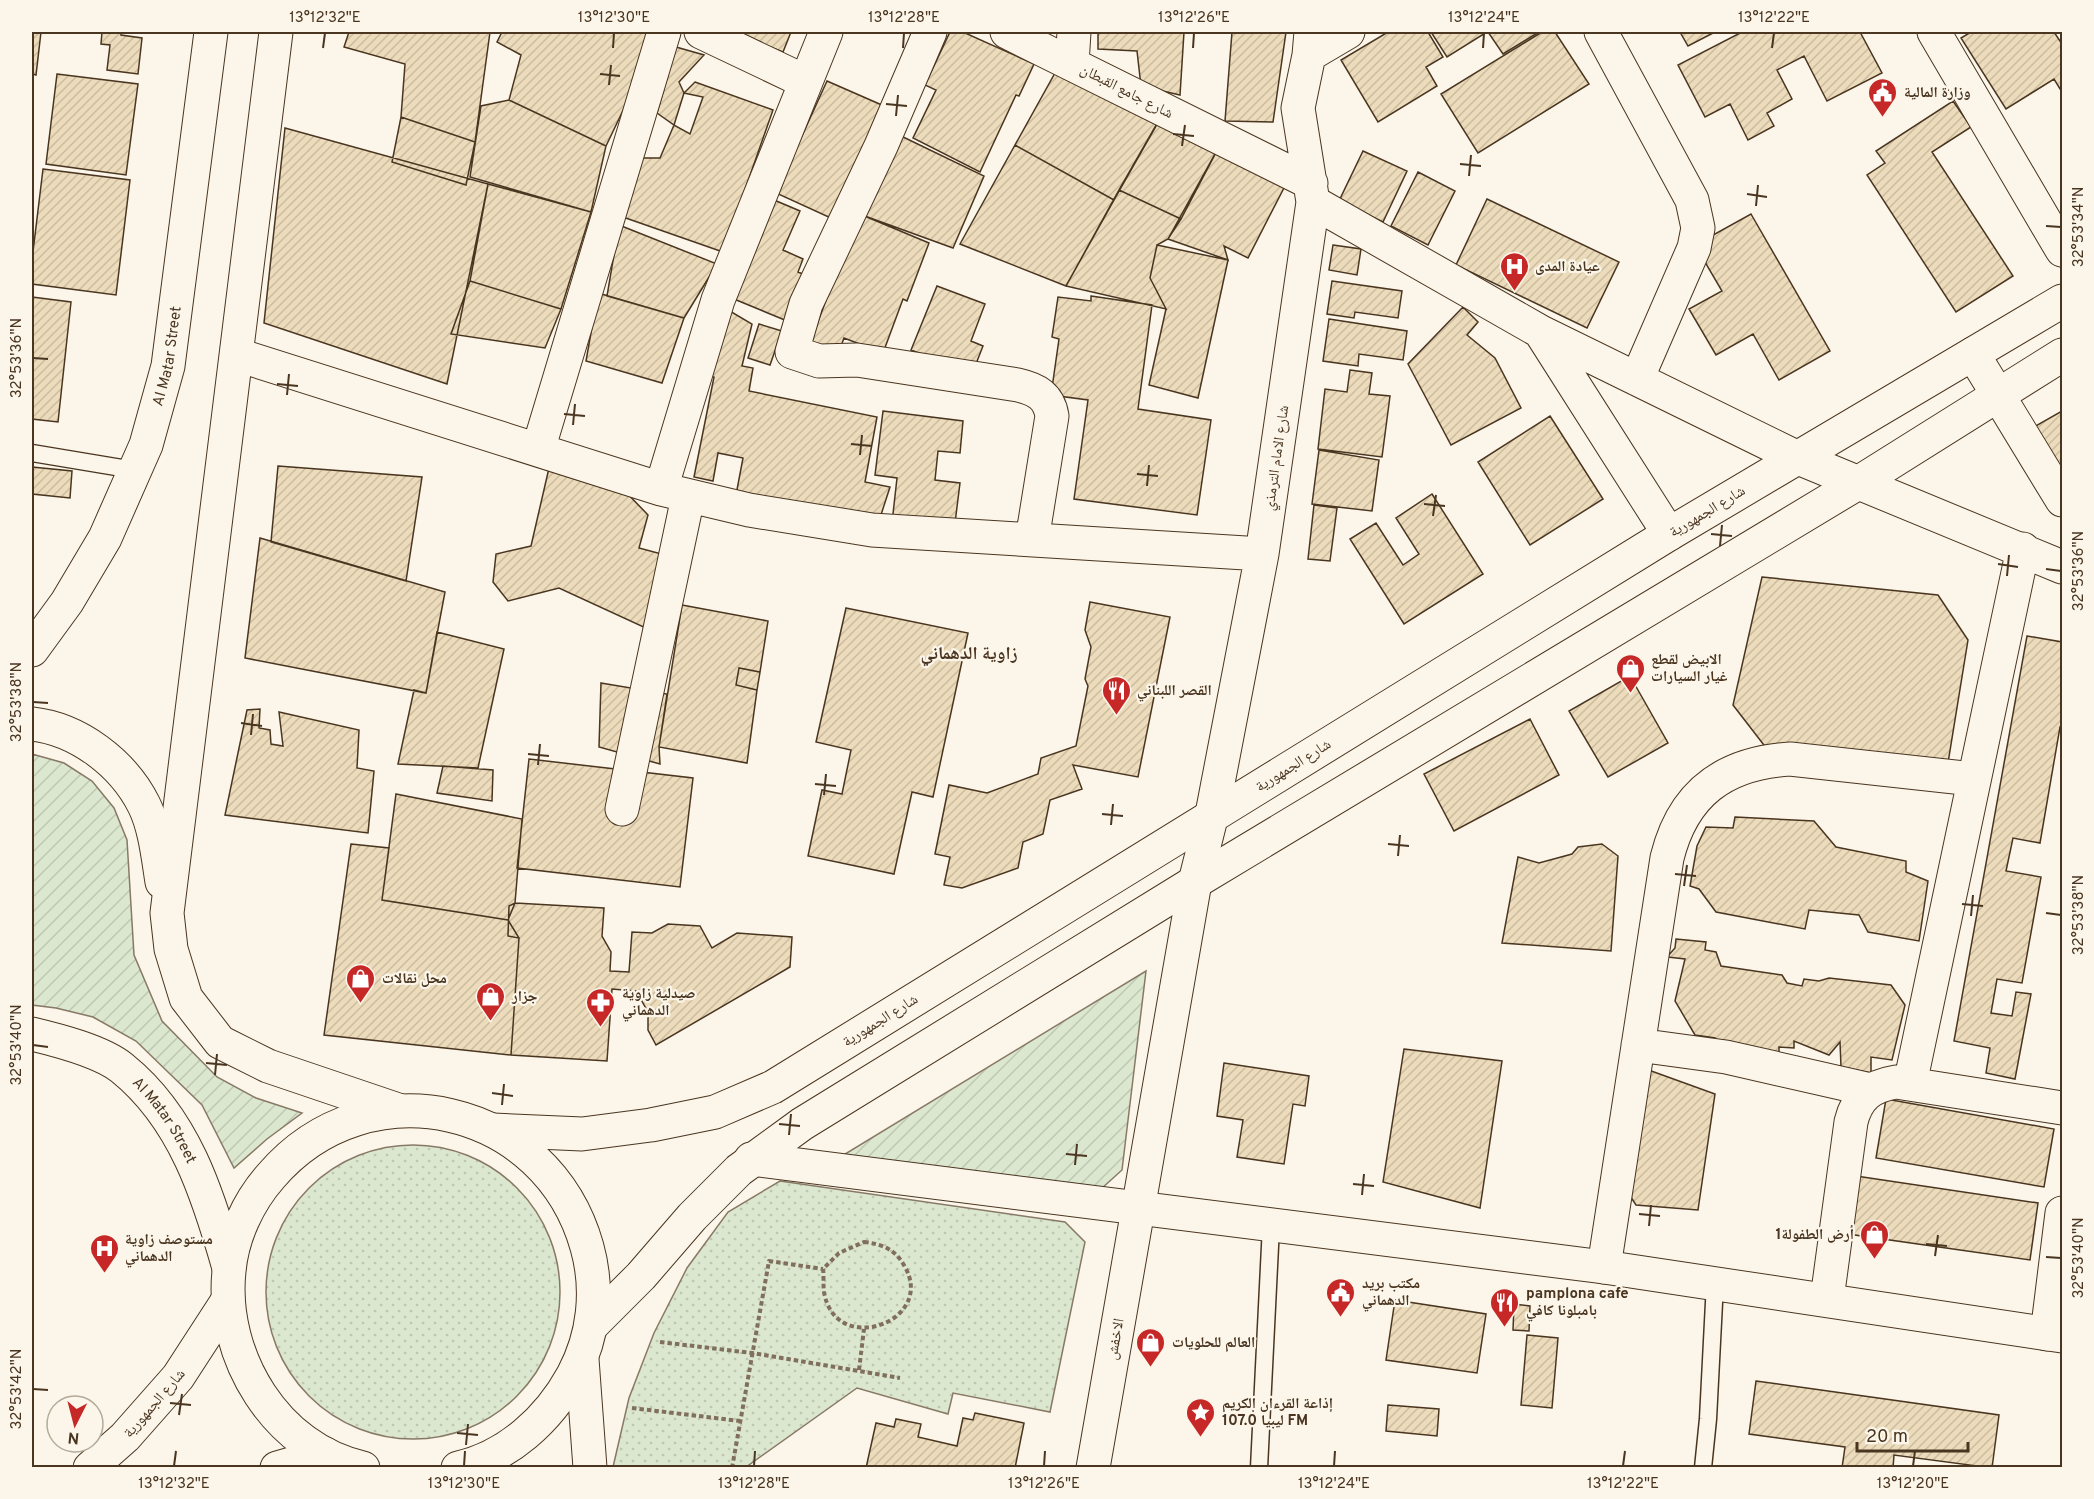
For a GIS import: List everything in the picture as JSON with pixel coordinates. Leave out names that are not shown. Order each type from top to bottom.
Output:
[{"type":"street","name":"Al Matar Street","points":[[32,650],[67,602],[105,538],[146,445],[168,366],[211,32]]},
{"type":"street","points":[[167,913],[238,354],[276,32]]},
{"type":"street","points":[[538,450],[664,32]]},
{"type":"street","points":[[701,32],[804,81]]},
{"type":"street","points":[[622,809],[675,493],[718,300],[804,81],[826,32]]},
{"type":"street","points":[[930,32],[881,146],[806,304],[792,351],[819,361],[857,360],[1017,385],[1038,391],[1051,406],[1052,416],[1032,540]]},
{"type":"street","name":"شارع جامع القبطان","points":[[1007,32],[1072,64],[1312,192],[1541,332],[1796,457],[2062,567]]},
{"type":"street","points":[[1072,64],[1074,32]]},
{"type":"street","points":[[1310,43],[1348,32]]},
{"type":"street","points":[[1601,32],[1692,200],[1697,218],[1694,248],[1636,379]]},
{"type":"street","points":[[1934,32],[2062,250]]},
{"type":"street","name":"شارع الامام الترمذي","points":[[1195,882],[1212,814],[1262,554],[1312,192],[1298,108],[1310,43]]},
{"type":"street","name":"شارع الجمهورية","points":[[493,1130],[582,1134],[651,1125],[715,1112],[773,1087],[1669,534],[2062,301]]},
{"type":"street","points":[[1541,332],[1669,534]]},
{"type":"street","points":[[238,354],[675,493],[806,521],[872,530],[1262,554]]},
{"type":"street","points":[[1973,354],[2062,500]]},
{"type":"street","points":[[591,1326],[641,1276],[692,1217],[751,1159],[802,1124],[1195,882],[1858,483],[2062,355]]},
{"type":"street","points":[[1910,1084],[2023,549]]},
{"type":"street","points":[[32,724],[81,739],[117,766],[144,806],[157,851],[171,949],[186,998],[220,1042],[268,1066],[398,1110],[447,1114],[493,1130],[530,1155],[547,1170],[567,1197],[582,1227],[591,1259],[594,1292],[591,1326],[582,1359],[563,1394],[537,1425],[504,1449],[458,1467]]},
{"type":"street","points":[[1604,1267],[1666,858],[1673,834],[1684,812],[1700,793],[1719,777],[1741,767],[1774,760],[1790,759],[1973,779]]},
{"type":"street","name":"الاخفش","points":[[1093,1467],[1195,882]]},
{"type":"street","name":"Al Matar Street","points":[[32,1034],[66,1041],[120,1066],[159,1104],[190,1155],[209,1199],[228,1285]]},
{"type":"street","points":[[1638,1045],[1726,1057],[1871,1090]]},
{"type":"street","points":[[1827,1299],[1851,1122],[1854,1109],[1871,1090],[1896,1082],[2062,1108]]},
{"type":"street","points":[[363,1467],[326,1454],[301,1438],[259,1394],[242,1365],[232,1333],[228,1285],[239,1228],[258,1192],[285,1160],[318,1135],[357,1118],[398,1110]]},
{"type":"street","points":[[751,1159],[1136,1210],[1604,1267],[2055,1335],[2062,1213]]},
{"type":"street","name":"شارع الجمهورية","points":[[90,1467],[125,1437],[178,1377],[228,1285]]},
{"type":"street","points":[[582,1359],[590,1467]]},
{"type":"street","points":[[277,1467],[326,1454]]},
{"type":"lane","points":[[32,453],[134,470]]},
{"type":"lane","points":[[1259,1467],[1271,1226]]},
{"type":"lane","points":[[1703,1467],[1708,1419],[1715,1283]]},
{"type":"path","points":[[864,1242],[878,1244],[891,1250],[901,1259],[910,1285],[909,1298],[892,1321],[879,1327],[864,1329],[850,1326],[829,1306],[824,1293],[823,1269],[839,1253],[864,1242]]},
{"type":"path","points":[[732,1467],[769,1261],[823,1269]]},
{"type":"path","points":[[859,1370],[864,1329]]},
{"type":"path","points":[[660,1342],[752,1353],[900,1378]]},
{"type":"path","points":[[632,1408],[740,1421]]},
{"type":"green space","points":[[32,754],[64,763],[92,781],[114,808],[127,840],[134,955],[162,1021],[217,1077],[256,1098],[302,1113],[234,1168],[202,1105],[136,1041],[93,1017],[32,1005]]},
{"type":"green space","points":[[1146,971],[1122,1170],[1101,1189],[832,1162]]},
{"type":"green space","points":[[399,1145],[427,1145],[456,1151],[482,1162],[507,1178],[527,1198],[543,1223],[554,1249],[558,1263],[560,1292],[558,1321],[543,1361],[527,1386],[507,1406],[482,1422],[456,1433],[427,1439],[399,1439],[370,1433],[344,1422],[319,1406],[299,1386],[283,1361],[272,1335],[266,1306],[266,1278],[272,1249],[283,1223],[299,1198],[319,1178],[344,1162],[370,1151]]},
{"type":"green space","points":[[780,1181],[1065,1222],[1085,1242],[1050,1412],[953,1393],[948,1414],[857,1388],[746,1467],[613,1467],[629,1398],[654,1333],[687,1268],[728,1212]]},
{"type":"building","points":[[32,32],[41,32],[36,75],[32,74]]},
{"type":"building","points":[[102,32],[121,32],[121,35],[142,38],[138,74],[107,70],[110,45],[101,44]]},
{"type":"building","points":[[349,32],[490,32],[475,142],[401,117],[405,64],[344,47]]},
{"type":"building","points":[[502,32],[652,32],[659,35],[606,146],[509,100],[521,55],[497,42]]},
{"type":"building","points":[[732,32],[791,32],[783,52]]},
{"type":"building","points":[[950,32],[963,32],[1034,64],[1019,96],[1016,95],[980,172],[913,138],[936,90],[925,85]]},
{"type":"building","points":[[1098,32],[1184,32],[1180,95],[1141,86],[1137,51],[1098,49]]},
{"type":"building","points":[[1232,32],[1286,32],[1273,122],[1225,121]]},
{"type":"building","points":[[1388,32],[1428,32],[1443,57],[1426,67],[1437,86],[1378,122],[1341,60]]},
{"type":"building","points":[[1431,32],[1487,32],[1447,57]]},
{"type":"building","points":[[1488,32],[1539,32],[1503,54]]},
{"type":"building","points":[[1542,32],[1555,32],[1589,84],[1478,153],[1441,94]]},
{"type":"building","points":[[1680,32],[1715,32],[1688,46]]},
{"type":"building","points":[[1742,32],[1860,32],[1882,73],[1827,101],[1804,56],[1777,70],[1792,99],[1767,113],[1774,126],[1748,140],[1730,104],[1705,117],[1678,65]]},
{"type":"building","points":[[1971,32],[2054,32],[2062,44],[2062,92],[2054,79],[2006,109],[1961,38]]},
{"type":"building","points":[[676,47],[704,55],[679,82],[684,93],[674,125],[657,113]]},
{"type":"building","points":[[1060,64],[1160,119],[1114,200],[1015,145]]},
{"type":"building","points":[[57,74],[138,84],[126,175],[46,164]]},
{"type":"building","points":[[827,81],[884,106],[833,219],[776,193]]},
{"type":"building","points":[[695,82],[773,110],[723,252],[620,216],[638,158],[660,158],[674,125],[690,134],[703,97],[684,93]]},
{"type":"building","points":[[509,100],[606,146],[591,212],[470,177],[481,106]]},
{"type":"building","points":[[1953,101],[1971,127],[1932,152],[2013,276],[1956,312],[1867,175],[1885,163],[1876,151]]},
{"type":"building","points":[[1163,113],[1221,143],[1181,219],[1119,190]]},
{"type":"building","points":[[401,117],[475,142],[466,185],[392,162]]},
{"type":"building","points":[[285,128],[488,184],[447,384],[264,323]]},
{"type":"building","points":[[899,135],[984,176],[953,248],[862,215]]},
{"type":"building","points":[[1221,143],[1289,178],[1248,258],[1224,246],[1228,260],[1168,239]]},
{"type":"building","points":[[1015,145],[1114,200],[1066,286],[960,244]]},
{"type":"building","points":[[1363,151],[1407,171],[1383,222],[1339,201]]},
{"type":"building","points":[[43,169],[130,180],[116,295],[32,284],[32,260]]},
{"type":"building","points":[[1418,172],[1455,191],[1428,245],[1391,226]]},
{"type":"building","points":[[488,184],[591,212],[561,309],[470,281]]},
{"type":"building","points":[[1119,190],[1181,219],[1168,239],[1157,245],[1150,278],[1166,309],[1066,286]]},
{"type":"building","points":[[767,197],[800,211],[783,250],[803,259],[798,272],[812,278],[792,323],[734,299]]},
{"type":"building","points":[[1487,199],[1619,262],[1587,328],[1456,265]]},
{"type":"building","points":[[1751,214],[1830,351],[1779,380],[1753,334],[1716,355],[1689,309],[1722,291],[1695,245]]},
{"type":"building","points":[[862,215],[929,243],[907,301],[903,299],[883,353],[844,338],[837,357],[809,346],[857,217]]},
{"type":"building","points":[[619,225],[717,264],[684,318],[607,296]]},
{"type":"building","points":[[1157,245],[1228,260],[1198,398],[1149,385],[1166,309],[1150,278]]},
{"type":"building","points":[[1333,245],[1361,249],[1357,275],[1329,270]]},
{"type":"building","points":[[470,281],[561,309],[545,348],[451,334]]},
{"type":"building","points":[[1332,281],[1402,291],[1398,318],[1355,312],[1354,318],[1327,314]]},
{"type":"building","points":[[937,286],[985,304],[971,341],[983,346],[972,374],[911,350]]},
{"type":"building","points":[[598,293],[684,318],[662,383],[586,361]]},
{"type":"building","points":[[1091,296],[1152,305],[1138,409],[1211,420],[1197,515],[1074,499],[1088,400],[1051,395],[1059,339],[1052,337],[1058,297],[1091,301]]},
{"type":"building","points":[[32,297],[71,302],[58,422],[32,419]]},
{"type":"building","points":[[723,307],[752,324],[742,366],[753,368],[749,391],[877,417],[865,482],[890,487],[879,521],[736,495],[743,458],[718,453],[713,481],[694,477],[714,377],[702,375]]},
{"type":"building","points":[[1463,307],[1478,322],[1467,335],[1495,358],[1521,408],[1451,445],[1408,364]]},
{"type":"building","points":[[1329,319],[1407,331],[1403,360],[1359,354],[1358,366],[1323,361]]},
{"type":"building","points":[[759,324],[782,331],[770,365],[748,358]]},
{"type":"building","points":[[1350,370],[1372,373],[1369,394],[1390,396],[1382,457],[1318,449],[1325,389],[1347,392]]},
{"type":"building","points":[[883,411],[963,421],[960,453],[938,451],[935,480],[960,483],[954,531],[892,523],[897,478],[875,475]]},
{"type":"building","points":[[2062,411],[2062,482],[2032,428]]},
{"type":"building","points":[[1550,416],[1603,499],[1530,545],[1478,462]]},
{"type":"building","points":[[1319,450],[1379,460],[1372,511],[1312,504]]},
{"type":"building","points":[[278,466],[422,477],[406,581],[271,542]]},
{"type":"building","points":[[32,467],[72,471],[70,498],[32,494]]},
{"type":"building","points":[[549,468],[621,487],[648,515],[639,548],[669,556],[650,630],[559,588],[508,601],[493,582],[496,554],[531,546]]},
{"type":"building","points":[[1432,494],[1483,574],[1404,624],[1350,539],[1376,523],[1403,565],[1419,554],[1396,518]]},
{"type":"building","points":[[1314,505],[1337,508],[1330,561],[1308,559]]},
{"type":"building","points":[[260,538],[445,592],[426,693],[245,658]]},
{"type":"building","points":[[1762,577],[1938,595],[1968,640],[1947,769],[1767,749],[1733,705]]},
{"type":"building","name":"القصر اللبناني","points":[[1090,602],[1170,617],[1138,777],[1073,765],[1082,789],[1050,800],[1043,834],[1023,842],[1018,868],[962,888],[944,885],[950,857],[935,854],[949,785],[987,793],[1038,774],[1041,758],[1076,746],[1088,686],[1085,679],[1091,647],[1085,630]]},
{"type":"building","points":[[682,605],[768,621],[760,672],[739,668],[736,685],[757,690],[747,763],[659,747]]},
{"type":"building","points":[[846,608],[968,633],[933,797],[912,792],[894,874],[808,856],[822,790],[842,794],[851,750],[816,742]]},
{"type":"building","points":[[437,632],[504,649],[478,768],[398,764],[414,690],[426,693]]},
{"type":"building","points":[[2027,636],[2062,642],[2062,728],[2060,727],[2040,843],[2013,838],[2006,871],[2041,877],[2022,983],[1997,979],[1991,1013],[2012,1016],[2016,992],[2031,994],[2015,1079],[1986,1073],[1990,1048],[1954,1041]]},
{"type":"building","points":[[739,668],[760,672],[757,690],[736,685]]},
{"type":"building","points":[[1630,676],[1668,743],[1608,777],[1569,711]]},
{"type":"building","points":[[601,683],[667,694],[659,747],[660,764],[599,747]]},
{"type":"building","points":[[260,709],[259,728],[270,730],[271,744],[283,746],[279,712],[359,730],[357,768],[374,771],[368,833],[225,815],[247,710]]},
{"type":"building","points":[[1530,719],[1559,775],[1454,831],[1424,774]]},
{"type":"building","points":[[529,759],[693,778],[680,887],[517,868]]},
{"type":"building","points":[[443,766],[493,770],[492,801],[437,793]]},
{"type":"building","points":[[396,794],[522,819],[515,903],[508,920],[382,900]]},
{"type":"building","points":[[1735,817],[1814,821],[1836,847],[1906,861],[1906,872],[1928,881],[1919,941],[1868,932],[1859,915],[1809,910],[1805,929],[1716,912],[1699,889],[1690,886],[1697,846],[1706,827],[1733,828]]},
{"type":"building","points":[[351,844],[389,848],[382,900],[508,920],[519,938],[511,1055],[324,1035]]},
{"type":"building","points":[[1602,844],[1618,856],[1611,951],[1502,943],[1518,857],[1539,863],[1572,854],[1578,847]]},
{"type":"building","points":[[515,903],[604,908],[602,936],[611,952],[610,971],[629,972],[632,932],[652,933],[668,924],[700,926],[712,948],[737,933],[792,937],[790,967],[656,1045],[648,1030],[648,1012],[636,991],[612,989],[607,1061],[511,1055],[519,938],[508,936],[509,906]]},
{"type":"building","points":[[1676,939],[1706,942],[1705,950],[1716,952],[1721,966],[1782,975],[1787,983],[1802,986],[1804,979],[1819,981],[1829,978],[1891,985],[1905,1005],[1892,1060],[1871,1057],[1871,1073],[1841,1067],[1840,1042],[1829,1055],[1794,1041],[1794,1048],[1779,1047],[1779,1060],[1714,1050],[1715,1038],[1695,1035],[1675,1001],[1685,959],[1667,957],[1675,948]]},
{"type":"building","points":[[1404,1049],[1502,1061],[1480,1208],[1383,1182]]},
{"type":"building","points":[[1224,1063],[1309,1076],[1305,1106],[1293,1104],[1284,1164],[1237,1157],[1243,1120],[1217,1116]]},
{"type":"building","points":[[1643,1068],[1715,1094],[1698,1210],[1636,1205],[1621,1182]]},
{"type":"building","points":[[1886,1099],[2054,1129],[2044,1187],[1876,1158]]},
{"type":"building","points":[[1856,1176],[2038,1203],[2030,1260],[1848,1234]]},
{"type":"building","points":[[1395,1300],[1486,1314],[1477,1373],[1386,1360]]},
{"type":"building","points":[[1514,1304],[1530,1306],[1529,1331],[1513,1330]]},
{"type":"building","points":[[1527,1335],[1558,1338],[1552,1408],[1521,1405]]},
{"type":"building","points":[[1756,1381],[1999,1415],[1992,1468],[1894,1455],[1893,1468],[1842,1468],[1845,1447],[1749,1434]]},
{"type":"building","points":[[1388,1405],[1439,1409],[1437,1436],[1386,1431]]},
{"type":"building","points":[[975,1413],[1024,1423],[1015,1468],[866,1468],[876,1423],[894,1427],[896,1419],[921,1424],[918,1437],[957,1446],[963,1418],[973,1420]]},
{"type":"place","name":"وزارة المالية","points":[[1883,118]]},
{"type":"place","name":"عيادة المدى","points":[[1514,292]]},
{"type":"place","name":"الابيض لقطع غيار السيارات","points":[[1630,694]]},
{"type":"place","name":"القصر اللبناني","points":[[1116,716]]},
{"type":"place","name":"محل نقالات","points":[[361,1004]]},
{"type":"place","name":"جزار","points":[[491,1022]]},
{"type":"place","name":"صيدلية زاوية الدهماني","points":[[601,1028]]},
{"type":"place","name":"أرض الطفولة1","points":[[1875,1260]]},
{"type":"place","name":"مستوصف زاوية الدهماني","points":[[104,1274]]},
{"type":"place","name":"مكتب بريد الدهماني","points":[[1341,1318]]},
{"type":"place","name":"pamplona cafe بامبلونا كافي","points":[[1505,1328]]},
{"type":"place","name":"العالم للحلويات","points":[[1151,1368]]},
{"type":"place","name":"إذاعة القرءان الكريم ليبيا 107.0 FM","points":[[1201,1438]]},
{"type":"district","name":"زاوية الدهماني","points":[[969,653]]}]
